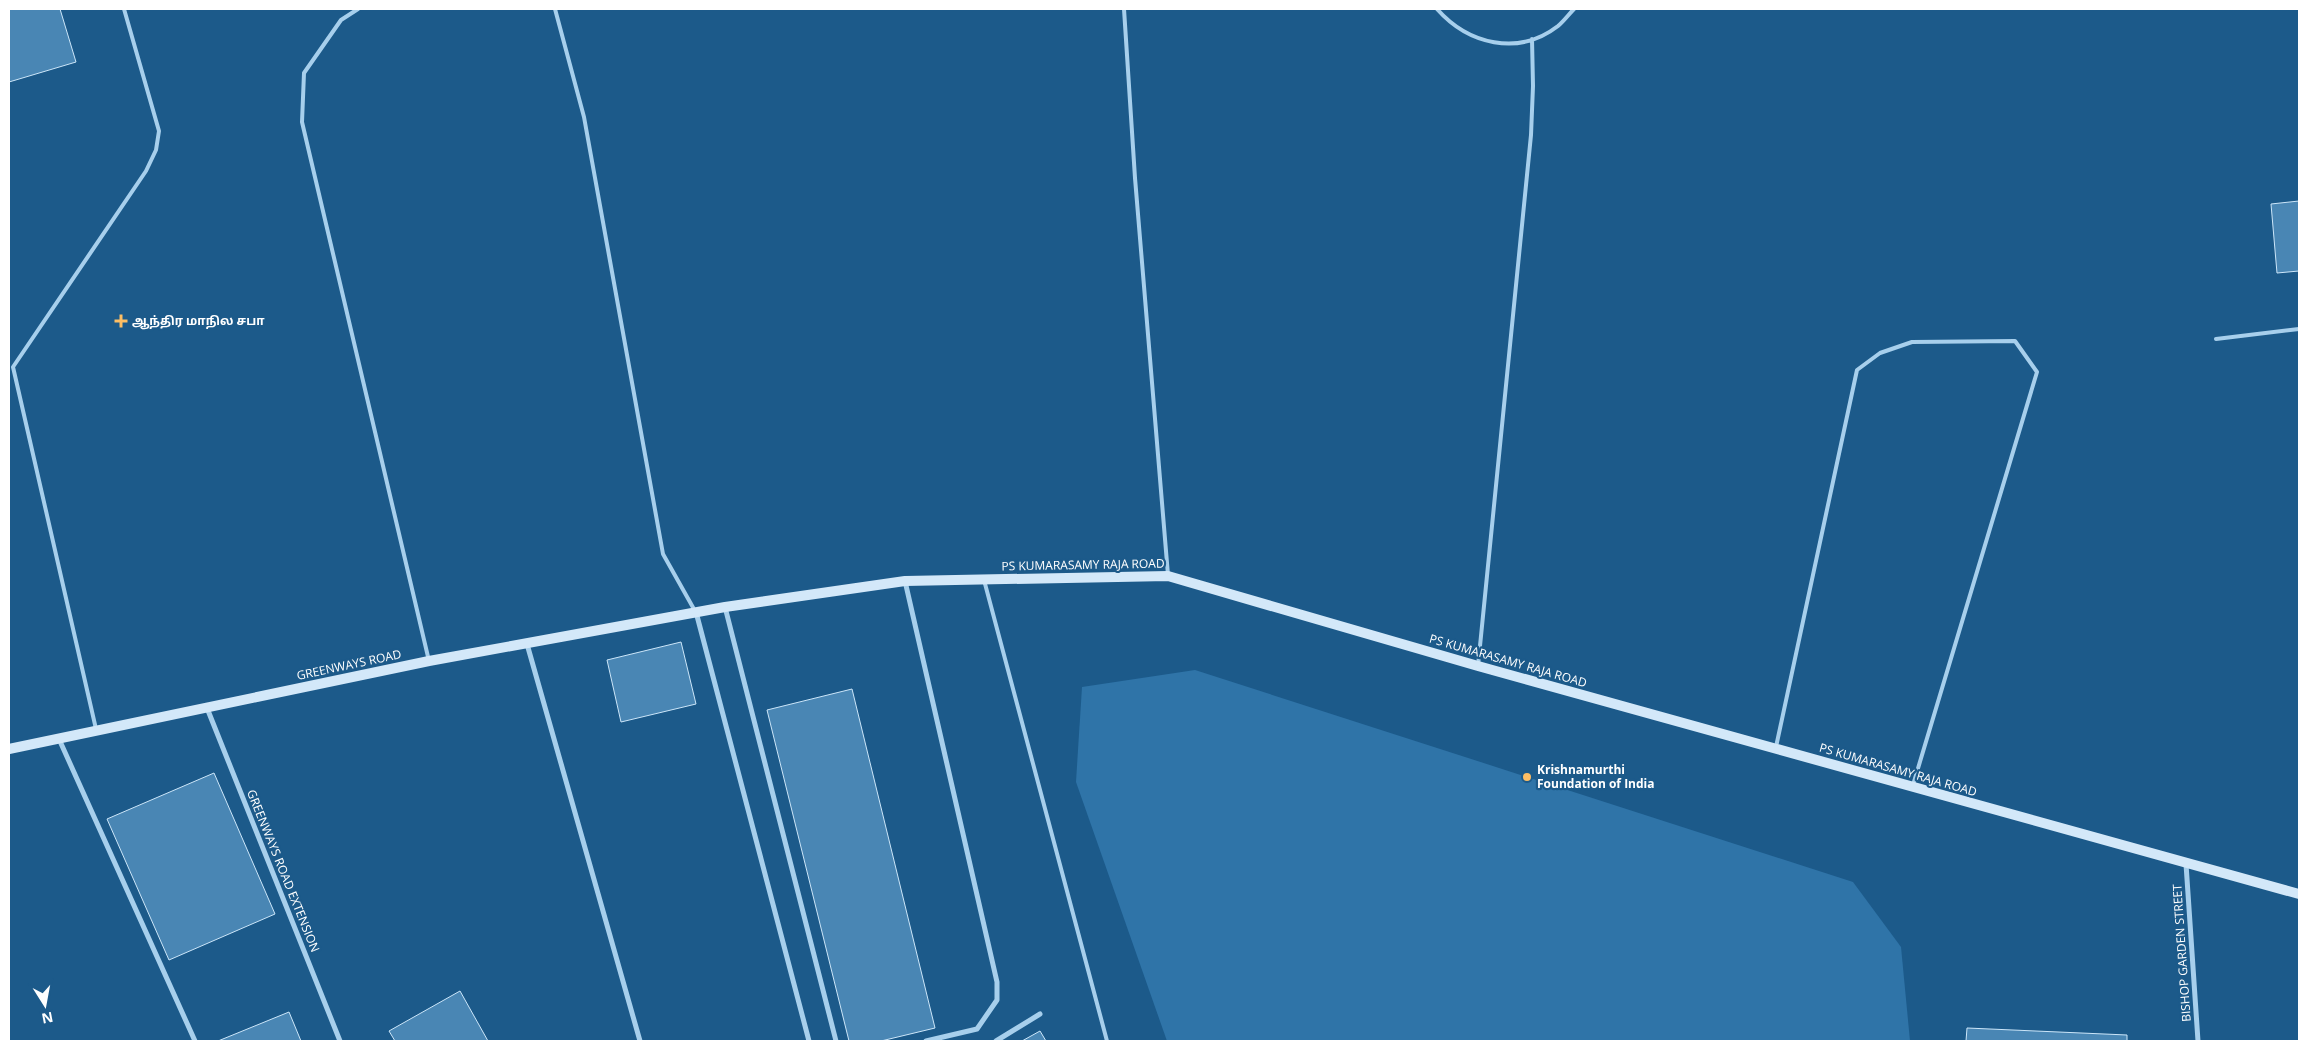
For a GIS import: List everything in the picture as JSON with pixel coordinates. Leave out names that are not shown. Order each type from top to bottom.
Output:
[{"type":"street","name":"PS KUMARASAMY RAJA ROAD","points":[[696,612],[905,581],[1168,576],[1478,666],[2299,894]]},
{"type":"street","points":[[905,581],[997,982],[997,1000],[977,1028],[926,1041]]},
{"type":"street","points":[[725,608],[836,1041]]},
{"type":"street","name":"GREENWAYS ROAD","points":[[9,749],[429,661],[696,612]]},
{"type":"street","points":[[696,612],[809,1041]]},
{"type":"street","points":[[527,644],[640,1041]]},
{"type":"street","name":"GREENWAYS ROAD EXTENSION","points":[[207,708],[340,1041]]},
{"type":"street","points":[[58,738],[195,1041]]},
{"type":"street","name":"BISHOP GARDEN STREET","points":[[2186,864],[2198,1041]]},
{"type":"street","points":[[996,1041],[1040,1014]]},
{"type":"lane","points":[[97,732],[13,367],[146,171],[156,150],[159,131],[124,9]]},
{"type":"lane","points":[[358,9],[342,20],[304,73],[302,122],[429,661]]},
{"type":"lane","points":[[555,9],[584,117],[663,554],[696,612]]},
{"type":"lane","points":[[1124,9],[1134,178],[1168,576]]},
{"type":"lane","points":[[1437,9],[1451,24],[1475,38],[1504,44],[1532,39],[1558,26],[1574,9]]},
{"type":"lane","points":[[1478,666],[1531,135],[1532,39]]},
{"type":"lane","points":[[2216,339],[2299,329]]},
{"type":"lane","points":[[1775,749],[1857,370],[1880,353],[1912,342],[2015,341],[2037,372],[1913,788]]},
{"type":"lane","points":[[9,365],[13,367]]},
{"type":"lane","points":[[984,579],[1107,1041]]},
{"type":"shaded area","points":[[1195,670],[1853,882],[1901,947],[1910,1041],[1167,1041],[1076,782],[1082,687]]},
{"type":"building","points":[[9,9],[60,9],[76,62],[9,82]]},
{"type":"building","points":[[2299,201],[2299,271],[2277,273],[2271,204]]},
{"type":"building","points":[[681,642],[696,704],[621,722],[607,660]]},
{"type":"building","points":[[852,689],[935,1028],[881,1041],[849,1041],[767,710]]},
{"type":"building","points":[[214,773],[275,914],[169,960],[107,819]]},
{"type":"building","points":[[460,991],[488,1041],[395,1041],[389,1031]]},
{"type":"building","points":[[289,1012],[301,1041],[218,1041]]},
{"type":"building","points":[[1967,1028],[2127,1035],[2127,1041],[1966,1041]]},
{"type":"building","points":[[1040,1031],[1046,1041],[1022,1041]]},
{"type":"place","name":"ஆந்திர மாநில சபா","points":[[121,321]]},
{"type":"place","name":"Krishnamurthi Foundation of India","points":[[1527,777]]}]
